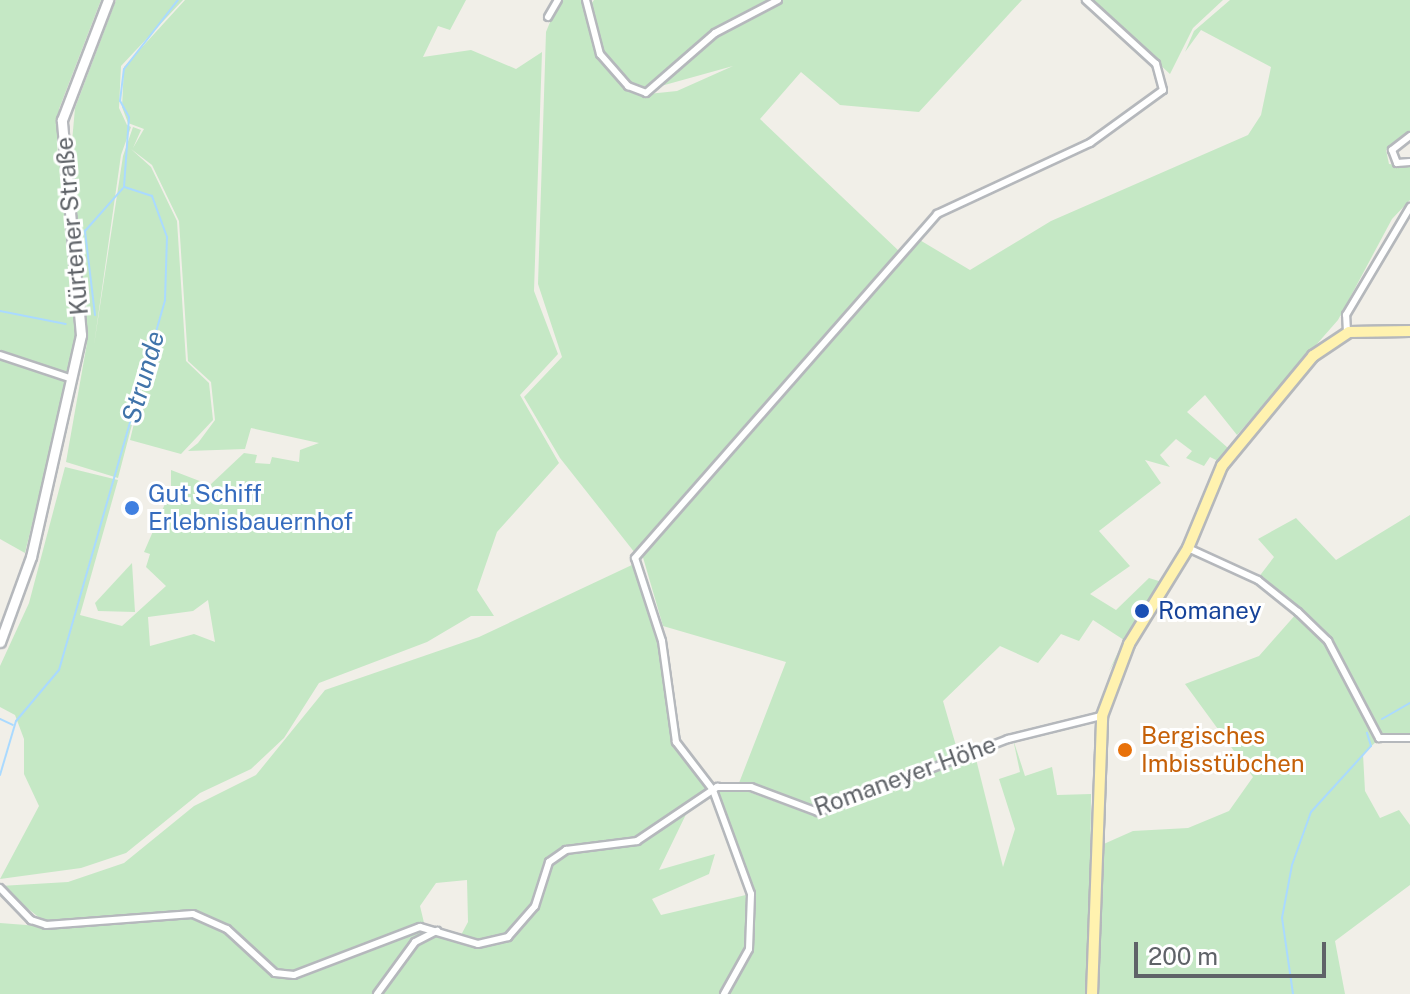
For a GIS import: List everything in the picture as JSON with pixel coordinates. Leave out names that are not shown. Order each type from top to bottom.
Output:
[{"type":"main road","name":"Kürtener Straße","points":[[0,642],[29,562],[72,379],[82,306],[62,120],[108,0]]},
{"type":"main road","points":[[1092,994],[1102,716],[1129,644],[1188,548],[1222,466],[1325,344],[1347,332],[1410,331]]},
{"type":"street","points":[[548,17],[558,0]]},
{"type":"street","points":[[586,0],[600,54],[628,86],[646,93],[715,33],[778,0]]},
{"type":"street","points":[[724,994],[742,969],[753,921],[751,894],[713,790],[676,742],[662,641],[635,558],[937,214],[1090,143],[1163,90],[1156,64],[1086,0]]},
{"type":"street","points":[[1410,136],[1392,150],[1397,163],[1410,162]]},
{"type":"street","points":[[1347,332],[1346,315],[1410,207]]},
{"type":"street","points":[[0,355],[72,379]]},
{"type":"street","points":[[1188,548],[1252,576],[1298,612],[1328,641],[1379,738],[1410,738]]},
{"type":"street","name":"Romaneyer Höhe","points":[[713,790],[751,787],[818,812],[1008,739],[1102,716]]},
{"type":"street","points":[[0,888],[46,925],[193,914],[227,929],[275,973],[289,975],[406,930],[437,931],[478,944],[508,937],[535,906],[549,862],[566,850],[637,841],[713,790]]},
{"type":"street","points":[[377,994],[415,942],[437,931]]},
{"type":"green space","points":[[0,0],[101,0],[59,109],[57,161],[70,164],[75,108],[116,0],[183,0],[121,66],[119,108],[127,125],[131,127],[121,155],[94,345],[123,156],[133,127],[141,130],[133,148],[144,129],[128,123],[122,107],[124,67],[185,0],[466,0],[450,30],[438,26],[423,57],[471,50],[516,69],[542,52],[534,291],[558,354],[520,395],[559,463],[497,532],[477,590],[494,616],[471,616],[427,642],[319,683],[284,738],[251,769],[200,793],[126,853],[81,868],[0,879],[39,806],[24,774],[24,739],[15,715],[0,707],[0,666],[29,603],[65,467],[118,480],[80,615],[122,626],[166,586],[146,567],[150,554],[144,552],[171,490],[171,470],[210,485],[244,453],[257,455],[255,463],[270,464],[272,457],[299,462],[300,450],[319,443],[251,428],[245,449],[188,451],[215,420],[211,382],[188,361],[179,221],[152,165],[131,149],[151,167],[177,221],[186,361],[209,383],[213,420],[181,454],[130,440],[152,348],[118,478],[66,462],[87,343],[75,344],[68,374],[0,352]],"holes":[[[208,600],[215,642],[194,634],[150,646],[148,617],[193,611]]]},
{"type":"green space","points":[[559,0],[583,0],[603,61],[632,91],[648,94],[677,91],[733,66],[661,86],[708,40],[781,0],[1022,0],[919,112],[840,105],[801,72],[760,119],[900,252],[635,553],[560,458],[524,397],[562,357],[538,284],[546,32]]},
{"type":"green space","points":[[594,0],[774,0],[723,25],[648,90],[632,87],[601,52],[589,7]]},
{"type":"green space","points":[[1090,0],[1223,0],[1193,28],[1170,74]]},
{"type":"green space","points":[[1230,0],[1410,0],[1410,132],[1386,150],[1389,164],[1410,167],[1410,200],[1392,219],[1338,320],[1237,435],[1205,395],[1187,412],[1228,448],[1220,462],[1210,457],[1204,466],[1186,458],[1192,451],[1176,439],[1160,455],[1170,467],[1145,460],[1161,483],[1099,531],[1130,566],[1090,594],[1116,610],[1149,578],[1162,582],[1109,671],[1124,640],[1093,620],[1079,641],[1061,634],[1038,663],[1000,646],[943,701],[959,756],[815,810],[739,783],[786,662],[663,626],[642,554],[918,239],[970,270],[1051,221],[1248,135],[1261,115],[1271,67],[1201,30],[1185,52],[1194,31]]},
{"type":"green space","points":[[0,357],[67,382],[25,553],[0,539]]},
{"type":"green space","points":[[1410,515],[1410,737],[1379,736],[1327,641],[1258,578],[1274,557],[1258,539],[1296,518],[1336,560]]},
{"type":"green space","points":[[132,563],[135,612],[98,611],[95,603]]},
{"type":"green space","points":[[634,564],[654,616],[674,742],[709,791],[691,804],[659,870],[715,854],[709,874],[652,899],[661,915],[750,894],[748,949],[722,994],[380,994],[430,931],[478,944],[508,936],[478,942],[460,937],[468,922],[467,880],[436,883],[420,906],[425,927],[405,928],[294,974],[276,972],[243,941],[194,913],[47,924],[0,886],[68,882],[124,863],[194,806],[256,775],[325,690],[479,637]]},
{"type":"green space","points":[[1297,613],[1325,643],[1378,740],[1363,754],[1365,791],[1380,818],[1399,810],[1410,825],[1410,885],[1335,941],[1345,994],[1098,994],[1097,847],[1133,831],[1188,828],[1229,811],[1253,777],[1185,684],[1259,656]]},
{"type":"green space","points":[[1013,739],[1025,776],[1052,767],[1057,795],[1091,794],[1089,994],[725,994],[749,950],[752,894],[711,791],[738,788],[812,815],[975,755],[1003,867],[1015,829],[999,779],[1020,772]]},
{"type":"green space","points":[[161,913],[192,915],[226,930],[275,975],[290,977],[426,930],[377,994],[0,994],[0,923],[65,928]]},
{"type":"waterway","name":"Strunde","points":[[0,775],[16,721],[59,670],[165,300],[167,237],[152,196],[124,187],[129,117],[120,101],[124,69],[178,0]]},
{"type":"waterway","points":[[95,315],[85,231],[123,188]]},
{"type":"waterway","points":[[0,311],[66,324]]},
{"type":"waterway","points":[[1382,719],[1410,703]]},
{"type":"waterway","points":[[0,719],[13,725]]},
{"type":"waterway","points":[[1293,994],[1282,918],[1292,865],[1311,812],[1371,746],[1367,733]]},
{"type":"place","name":"Gut Schiff Erlebnisbauernhof","points":[[132,508]]},
{"type":"place","name":"Romaney","points":[[1142,611]]},
{"type":"place","name":"Bergisches Imbisstübchen","points":[[1125,750]]}]
